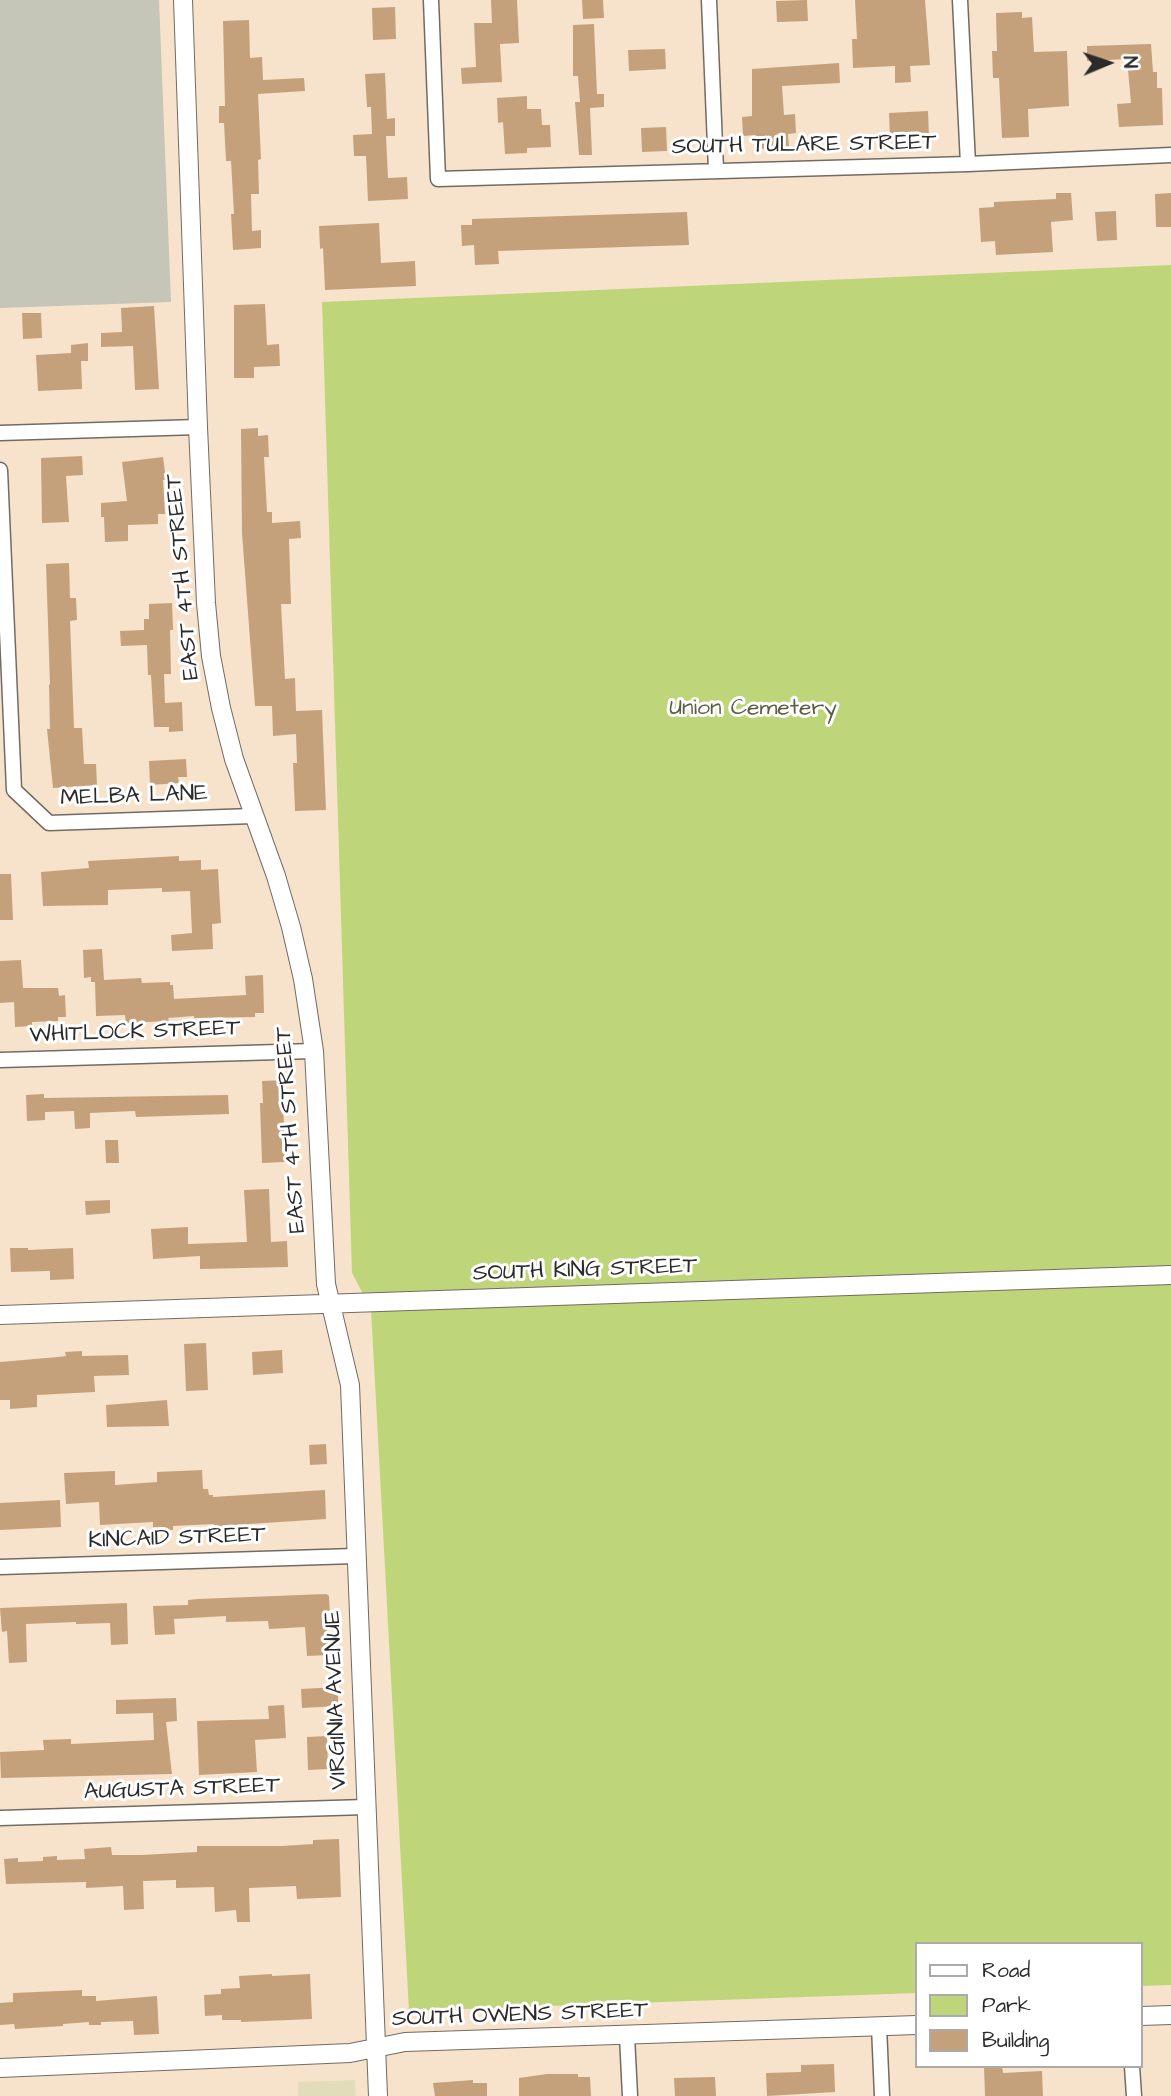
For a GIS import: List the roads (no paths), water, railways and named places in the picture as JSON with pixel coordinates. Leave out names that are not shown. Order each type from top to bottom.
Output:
[{"type":"street","name":"EAST 4TH STREET","points":[[183,0],[198,427],[211,656],[234,759],[276,876],[303,979],[314,1051],[326,1284],[331,1304]]},
{"type":"street","name":"SOUTH TULARE STREET","points":[[431,0],[438,179],[968,164],[1171,155]]},
{"type":"street","points":[[709,0],[716,170]]},
{"type":"street","points":[[960,0],[968,164]]},
{"type":"street","points":[[0,433],[198,427]]},
{"type":"street","name":"MELBA LANE","points":[[0,470],[14,790],[49,822],[253,816]]},
{"type":"street","name":"WHITLOCK STREET","points":[[0,1060],[314,1051]]},
{"type":"street","name":"SOUTH KING STREET","points":[[0,1315],[1171,1275]]},
{"type":"street","name":"VIRGINIA AVENUE","points":[[331,1304],[350,1385],[378,2096]]},
{"type":"street","name":"KINCAID STREET","points":[[0,1567],[355,1556]]},
{"type":"street","name":"AUGUSTA STREET","points":[[0,1818],[366,1807]]},
{"type":"street","points":[[1143,2017],[1171,2015]]},
{"type":"street","name":"SOUTH OWENS STREET","points":[[0,2068],[349,2053],[405,2042],[916,2025]]},
{"type":"street","points":[[879,2026],[882,2096]]},
{"type":"street","points":[[627,2036],[630,2096]]},
{"type":"street","points":[[1132,2068],[1134,2096]]},
{"type":"park label","name":"Union Cemetery","points":[[753,709]]}]
